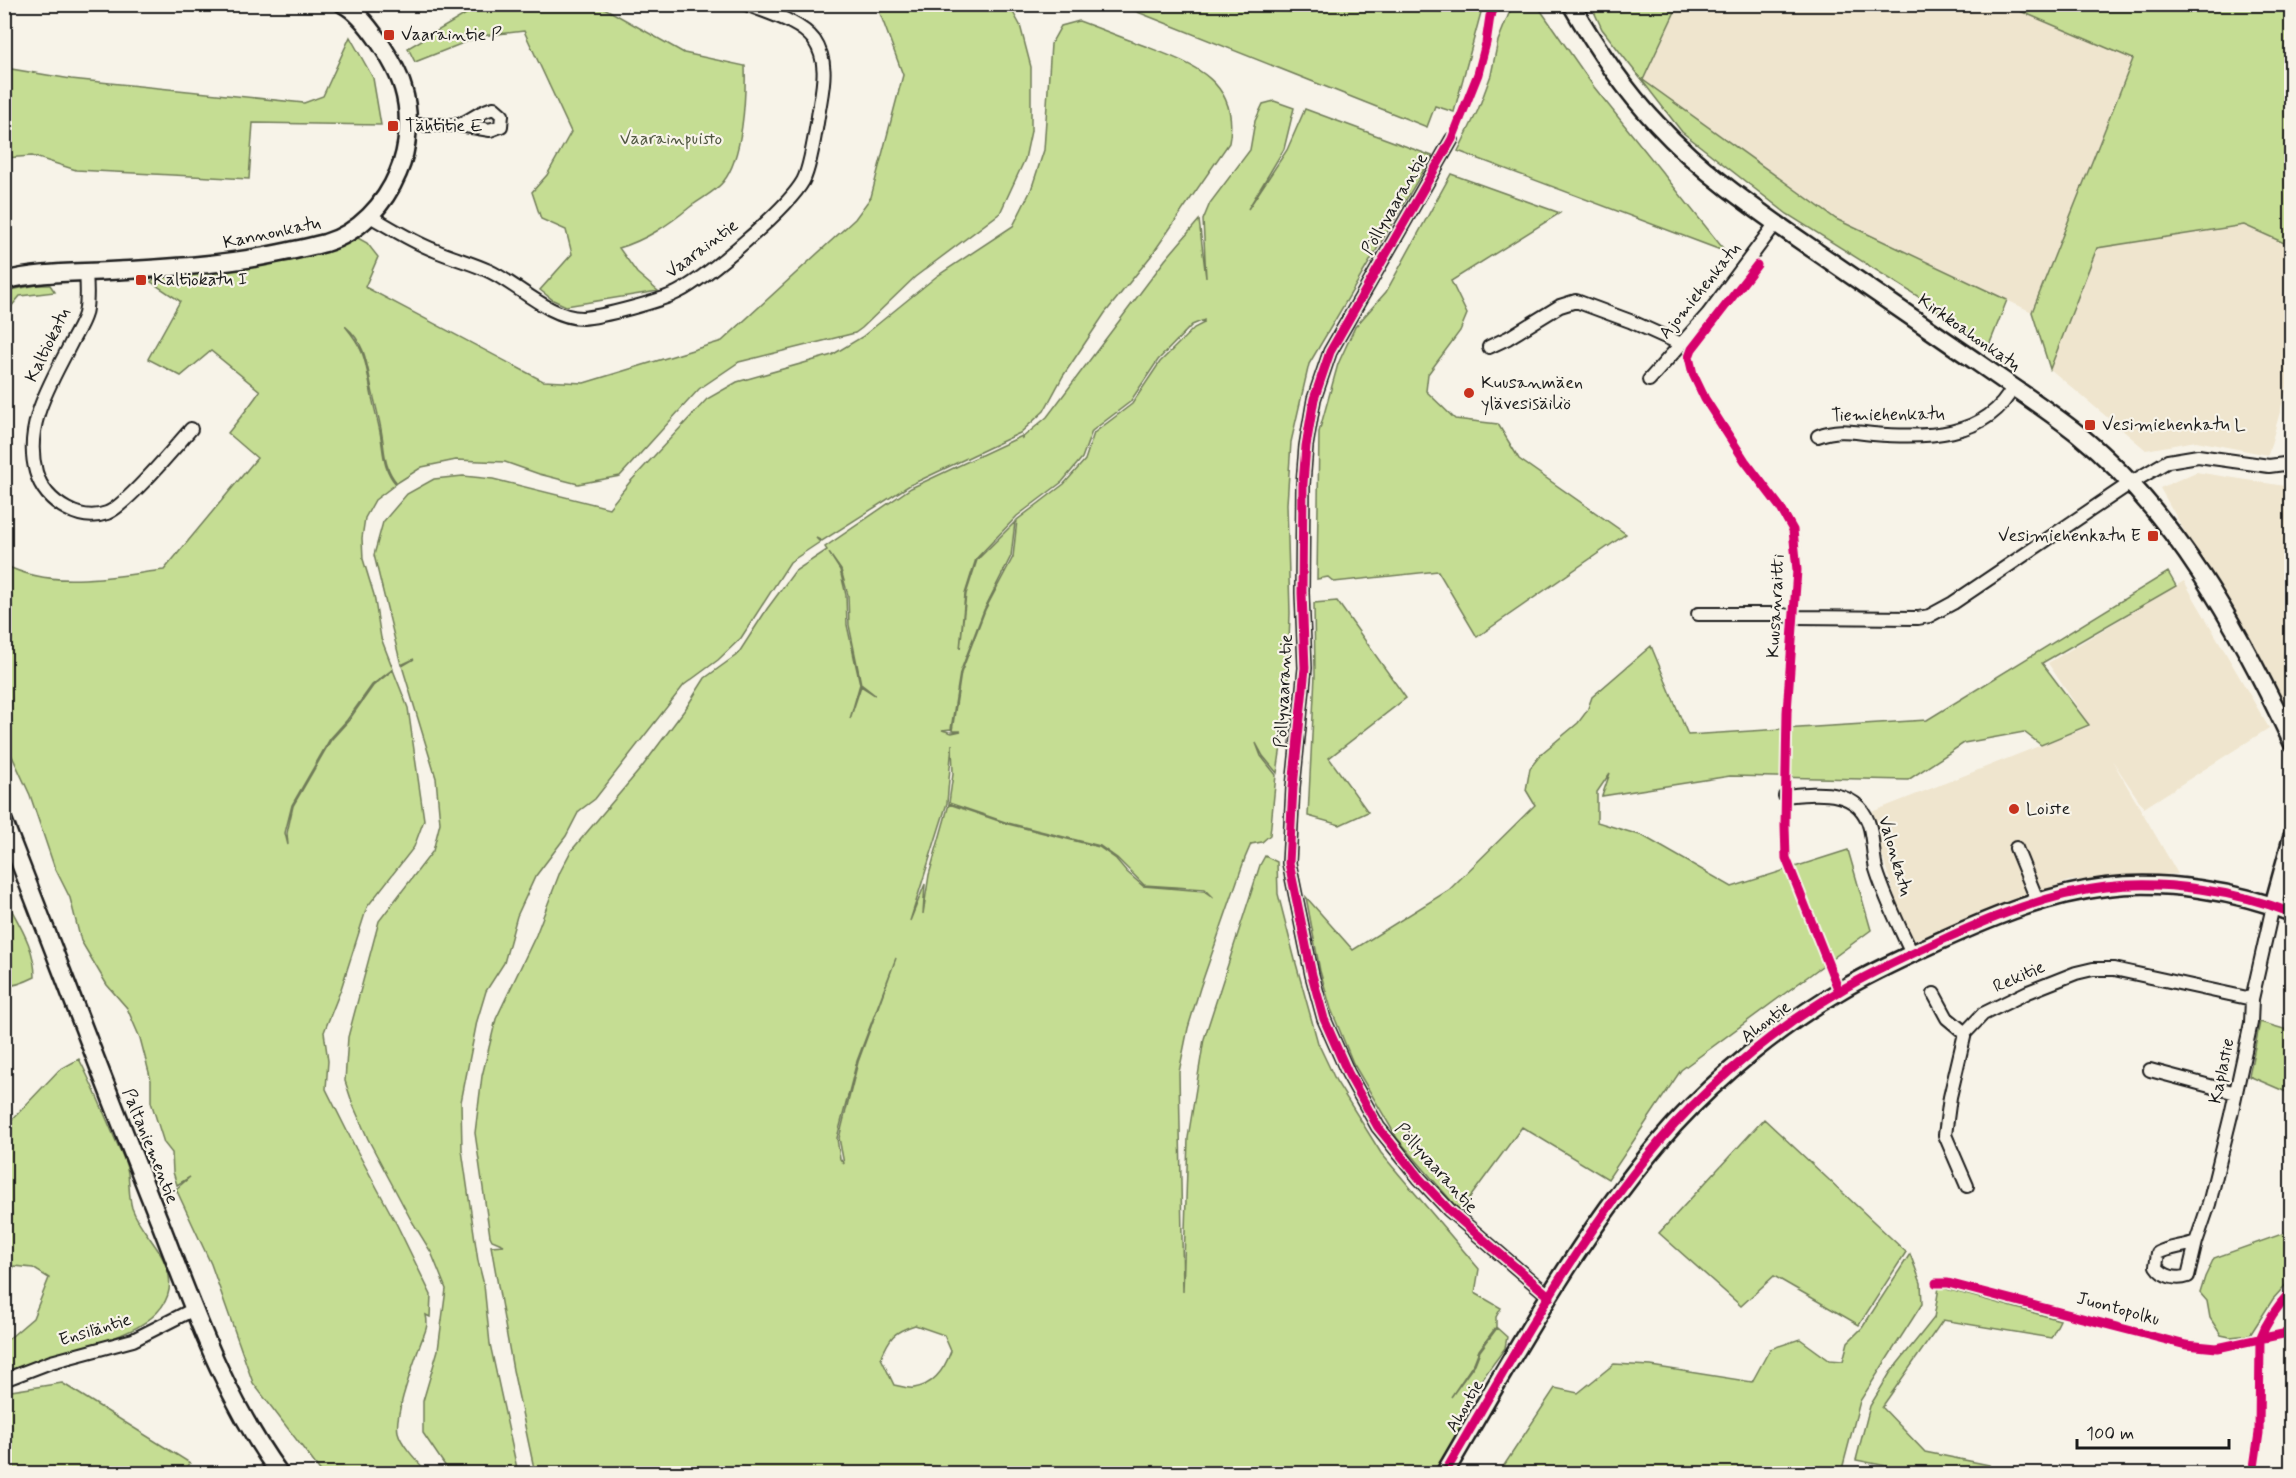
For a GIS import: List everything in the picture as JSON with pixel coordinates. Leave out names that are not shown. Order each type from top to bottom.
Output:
[{"type":"street","name":"Vaaraintie","points":[[370,216],[406,238],[490,271],[549,308],[566,315],[581,318],[598,315],[676,293],[694,282],[762,225],[794,196],[804,178],[824,82],[824,64],[814,41],[805,31],[746,4]]},
{"type":"street","name":"Kirkkoahonkatu","points":[[1571,4],[1596,45],[1657,124],[1725,186],[2078,434],[2144,498],[2211,589],[2271,697],[2292,742]]},
{"type":"street","name":"Kannonkatu","points":[[4,281],[37,276],[225,264],[327,243],[370,216],[393,186],[402,164],[407,125],[404,91],[397,70],[385,50],[349,6]]},
{"type":"street","points":[[407,125],[459,125]]},
{"type":"street","name":"Pöllyvaarantie","points":[[1452,139],[1330,352],[1314,399],[1306,446],[1303,484],[1302,593],[1305,668],[1293,787],[1289,863],[1312,975],[1324,1019],[1348,1072],[1378,1127],[1419,1178],[1449,1210],[1550,1297]]},
{"type":"street","name":"Ajomiehenkatu","points":[[1649,380],[1708,314],[1776,224]]},
{"type":"street","name":"Kaltiokatu","points":[[86,273],[87,306],[84,316],[42,400],[32,437],[33,461],[40,484],[56,503],[76,514],[93,517],[109,513],[130,496],[191,429]]},
{"type":"street","points":[[1489,346],[1523,330],[1560,306],[1576,301],[1630,321],[1681,344]]},
{"type":"street","name":"Tiemiehenkatu","points":[[1818,436],[1836,430],[1909,435],[1947,433],[1987,417],[2007,399],[2013,387]]},
{"type":"street","points":[[1698,614],[1778,614],[1793,617],[1855,618],[1929,616],[1953,603],[2129,484],[2168,462],[2198,456],[2269,466],[2292,463]]},
{"type":"street","name":"Valonkatu","points":[[1785,796],[1825,792],[1857,803],[1871,830],[1876,867],[1886,897],[1912,954]]},
{"type":"street","name":"Paltaniementie","points":[[4,822],[89,1044],[218,1366],[240,1410],[280,1473]]},
{"type":"street","points":[[2273,906],[2292,837]]},
{"type":"street","points":[[2016,848],[2038,902]]},
{"type":"street","name":"Ahontie","points":[[1444,1473],[1550,1297],[1616,1197],[1674,1125],[1716,1081],[1825,1000],[1912,954],[1981,922],[2038,902],[2107,887],[2151,885],[2196,889],[2273,906],[2292,913]]},
{"type":"street","name":"Kaplastie","points":[[2196,1242],[2209,1204],[2236,1093],[2251,1023],[2252,999],[2273,906]]},
{"type":"street","name":"Rekitie","points":[[1965,1033],[1992,1008],[2056,980],[2092,969],[2114,969],[2252,999]]},
{"type":"street","points":[[1934,994],[1947,1018],[1965,1033],[1950,1097],[1945,1135],[1967,1186]]},
{"type":"street","points":[[2150,1070],[2236,1093]]},
{"type":"street","name":"Ensiläntie","points":[[4,1380],[51,1362],[133,1340],[194,1309]]},
{"type":"shaded area","points":[[1678,4],[2006,5],[2133,59],[2032,312],[1836,219],[1643,80]]},
{"type":"shaded area","points":[[2244,225],[2291,246],[2291,372],[2268,455],[2196,441],[2146,450],[2050,369],[2097,248]]},
{"type":"shaded area","points":[[2196,472],[2291,487],[2291,720],[2160,488]]},
{"type":"shaded area","points":[[2184,581],[2269,728],[2144,808],[2112,760],[2178,874],[2069,881],[1909,942],[1869,813],[2090,726],[2048,663]]},
{"type":"green space","name":"Vaarainpuisto","points":[[483,4],[599,5],[684,53],[745,66],[744,110],[739,143],[730,171],[723,182],[656,231],[619,248],[637,273],[658,291],[566,306],[540,290],[572,254],[566,230],[541,219],[532,192],[547,175],[571,132],[524,31],[481,36],[415,62],[408,48]]},
{"type":"green space","points":[[1520,4],[1537,5],[1594,87],[1726,252],[1458,151],[1478,110],[1491,75],[1498,41],[1510,11]]},
{"type":"green space","points":[[877,5],[1009,5],[1020,25],[1031,67],[1031,131],[1025,159],[1000,213],[915,277],[855,333],[739,362],[699,389],[620,476],[578,484],[505,462],[456,460],[422,467],[397,483],[386,460],[365,357],[358,341],[345,326],[360,348],[365,361],[384,460],[391,478],[396,484],[375,500],[365,518],[362,538],[363,559],[374,595],[381,638],[393,669],[372,685],[330,739],[292,805],[285,833],[288,845],[287,833],[293,806],[331,740],[349,720],[373,686],[393,670],[408,708],[424,820],[414,847],[367,907],[341,989],[324,1032],[328,1061],[326,1089],[431,1295],[430,1317],[426,1315],[426,1330],[405,1389],[398,1424],[398,1432],[403,1442],[428,1473],[322,1473],[253,1383],[211,1264],[176,1189],[190,1177],[177,1185],[173,1172],[172,1153],[164,1143],[151,1102],[151,1080],[140,1038],[127,1008],[107,985],[81,941],[70,898],[54,866],[30,795],[5,741],[5,565],[24,573],[63,579],[104,578],[164,570],[257,458],[228,433],[260,391],[211,351],[181,376],[148,359],[180,301],[151,282],[156,277],[216,272],[275,262],[358,238],[367,243],[378,257],[365,287],[543,381],[584,383],[722,341],[855,219],[871,197],[903,75]]},
{"type":"green space","points":[[1120,5],[1483,5],[1454,112],[1435,106],[1427,127]]},
{"type":"green space","points":[[1591,5],[1678,5],[1643,80],[1836,219],[2007,300],[1988,348],[1919,297],[1787,214],[1682,132],[1602,29]]},
{"type":"green space","points":[[2006,5],[2291,5],[2291,246],[2244,225],[2097,248],[2050,369],[2032,312],[2133,59]]},
{"type":"green space","points":[[1079,21],[1180,60],[1209,78],[1220,90],[1228,104],[1231,122],[1229,143],[1151,256],[1105,313],[1063,376],[1044,411],[1020,433],[910,485],[822,541],[816,538],[820,542],[790,562],[741,638],[718,660],[684,685],[595,799],[579,811],[566,836],[535,877],[517,916],[504,963],[486,991],[477,1021],[461,1102],[462,1150],[478,1261],[484,1285],[490,1344],[518,1473],[450,1473],[423,1433],[423,1401],[438,1350],[446,1289],[431,1252],[368,1139],[345,1081],[348,1037],[379,921],[433,851],[440,823],[436,778],[402,666],[414,659],[401,665],[374,555],[383,522],[407,494],[434,479],[463,476],[493,479],[609,508],[629,483],[707,399],[737,382],[832,355],[862,337],[937,276],[1013,226],[1031,190],[1044,150],[1051,44],[1061,26]]},
{"type":"green space","points":[[350,37],[373,78],[381,125],[253,123],[249,179],[76,170],[32,156],[5,158],[5,68],[71,79],[304,103],[323,96]]},
{"type":"green space","points":[[1274,101],[1294,108],[1284,149],[1248,209],[1287,150],[1305,109],[1432,156],[1309,364],[1291,442],[1287,504],[1290,613],[1287,706],[1277,773],[1256,743],[1261,756],[1276,775],[1270,835],[1262,842],[1251,844],[1245,858],[1200,988],[1188,1028],[1179,1072],[1183,1292],[1188,1138],[1204,1039],[1260,865],[1265,856],[1277,862],[1278,894],[1295,960],[1318,1043],[1336,1081],[1381,1153],[1479,1269],[1475,1293],[1501,1308],[1496,1317],[1496,1327],[1479,1350],[1474,1363],[1451,1397],[1475,1364],[1480,1351],[1497,1328],[1507,1337],[1505,1348],[1471,1394],[1464,1412],[1463,1427],[1436,1473],[535,1473],[513,1370],[491,1246],[504,1245],[492,1240],[490,1236],[475,1133],[482,1076],[496,1019],[536,935],[560,872],[571,851],[642,767],[686,708],[705,678],[738,654],[795,571],[827,550],[825,547],[911,488],[1022,436],[1022,438],[1047,417],[1165,260],[1199,220],[1206,278],[1203,220],[1210,203],[1250,150],[1255,121],[1263,104]],"holes":[[[1204,320],[1204,323],[1194,328],[1160,362],[1132,404],[1094,433],[1085,460],[1064,484],[1017,520],[1013,557],[985,610],[961,673],[952,731],[961,731],[952,733],[942,730],[951,729],[960,673],[984,610],[1011,556],[1015,522],[977,560],[966,594],[960,649],[965,594],[976,559],[1017,516],[1062,482],[1082,458],[1092,431],[1130,402],[1158,360],[1192,325]],[[829,553],[841,570],[848,595],[849,625],[861,684],[875,695],[861,686],[850,719],[860,684],[847,625],[846,595],[840,570]],[[952,744],[953,774],[949,803],[1008,823],[1100,846],[1117,858],[1144,885],[1205,889],[1214,898],[1204,891],[1143,886],[1116,859],[1099,847],[1008,824],[949,804],[929,875],[923,914],[925,884],[910,921],[947,803]],[[896,958],[858,1062],[839,1138],[844,1164],[840,1159],[837,1138],[857,1061]],[[915,1325],[944,1335],[951,1351],[938,1375],[914,1388],[894,1385],[881,1358],[890,1340],[902,1330]]]},
{"type":"green space","points":[[1451,174],[1560,213],[1451,281],[1467,314],[1460,331],[1428,374],[1426,391],[1455,419],[1498,424],[1519,459],[1626,534],[1477,637],[1438,571],[1334,582],[1328,577],[1317,579],[1319,432],[1338,364],[1355,327],[1386,292]]},
{"type":"green space","points":[[50,285],[55,292],[20,296],[5,314],[5,291]]},
{"type":"green space","points":[[2168,572],[2176,586],[2042,663],[2089,725],[2041,745],[2024,732],[1964,743],[1908,780],[1730,776],[1602,796],[1610,773],[1597,792],[1597,822],[1643,836],[1732,887],[1848,850],[1871,930],[1681,1070],[1608,1179],[1522,1127],[1460,1211],[1397,1138],[1353,1063],[1331,1009],[1320,971],[1306,897],[1353,950],[1449,890],[1535,805],[1526,790],[1530,768],[1542,753],[1578,723],[1587,711],[1592,697],[1651,646],[1688,735],[1927,720]]},
{"type":"green space","points":[[1337,601],[1406,698],[1329,758],[1368,812],[1340,825],[1308,816],[1315,675],[1314,603]]},
{"type":"green space","points":[[11,909],[31,950],[35,977],[5,986],[4,915]]},
{"type":"green space","points":[[2260,1022],[2291,1031],[2291,1094],[2249,1076]]},
{"type":"green space","points":[[79,1059],[126,1164],[132,1208],[166,1266],[169,1276],[168,1294],[160,1310],[127,1332],[45,1358],[5,1374],[5,1342],[33,1318],[49,1278],[33,1268],[14,1266],[5,1287],[5,1127],[59,1070]]},
{"type":"green space","points":[[1764,1119],[1906,1252],[1859,1325],[1774,1276],[1741,1306],[1659,1233]]},
{"type":"green space","points":[[2291,1223],[2291,1279],[2273,1299],[2250,1335],[2230,1337],[2221,1335],[2210,1318],[2207,1301],[2200,1293],[2214,1258],[2285,1233]]},
{"type":"green space","points":[[1910,1254],[1921,1283],[1922,1304],[1860,1401],[1841,1473],[1499,1473],[1555,1388],[1578,1393],[1614,1364],[1651,1366],[1752,1382],[1770,1349],[1800,1339],[1829,1360],[1843,1361],[1848,1342],[1862,1328]]},
{"type":"green space","points":[[1939,1287],[2060,1320],[2051,1338],[1943,1320],[1882,1407],[1925,1452],[1989,1465],[1996,1473],[1922,1473],[1856,1460],[1870,1406],[1890,1373],[1934,1318]]},
{"type":"green space","points":[[62,1383],[190,1463],[184,1473],[5,1473],[5,1392]]},
{"type":"cycle path","points":[[1497,4],[1490,16],[1478,74],[1452,139],[1330,352],[1314,399],[1306,446],[1303,484],[1302,593],[1305,668],[1293,787],[1289,863],[1312,975],[1324,1019],[1348,1073],[1378,1127],[1419,1178],[1449,1210],[1550,1297]]},
{"type":"cycle path","name":"Kuusanraitti","points":[[1757,265],[1692,349],[1689,357],[1693,374],[1705,399],[1745,461],[1780,507],[1793,530],[1797,570],[1787,712],[1786,858],[1839,991]]},
{"type":"cycle path","points":[[1444,1474],[1523,1338],[1579,1249],[1641,1165],[1674,1125],[1710,1088],[1772,1036],[1816,1005],[1876,971],[1962,931],[2022,907],[2084,890],[2128,885],[2176,886],[2224,893],[2292,913]]},
{"type":"cycle path","name":"Juontopolku","points":[[1936,1283],[1948,1283],[2186,1345],[2217,1348],[2292,1332]]},
{"type":"cycle path","points":[[2253,1474],[2259,1433],[2260,1339],[2273,1313],[2292,1290]]},
{"type":"place","name":"Vaaraintie P","points":[[389,35]]},
{"type":"place","name":"Tähtitie E","points":[[393,126]]},
{"type":"place","name":"Kaltiokatu I","points":[[141,280]]},
{"type":"place","name":"Kuusanmäen ylävesisäiliö","points":[[1469,393]]},
{"type":"place","name":"Vesimiehenkatu L","points":[[2090,425]]},
{"type":"place","name":"Vesimiehenkatu E","points":[[2153,536]]},
{"type":"place","name":"Loiste","points":[[2014,809]]}]
